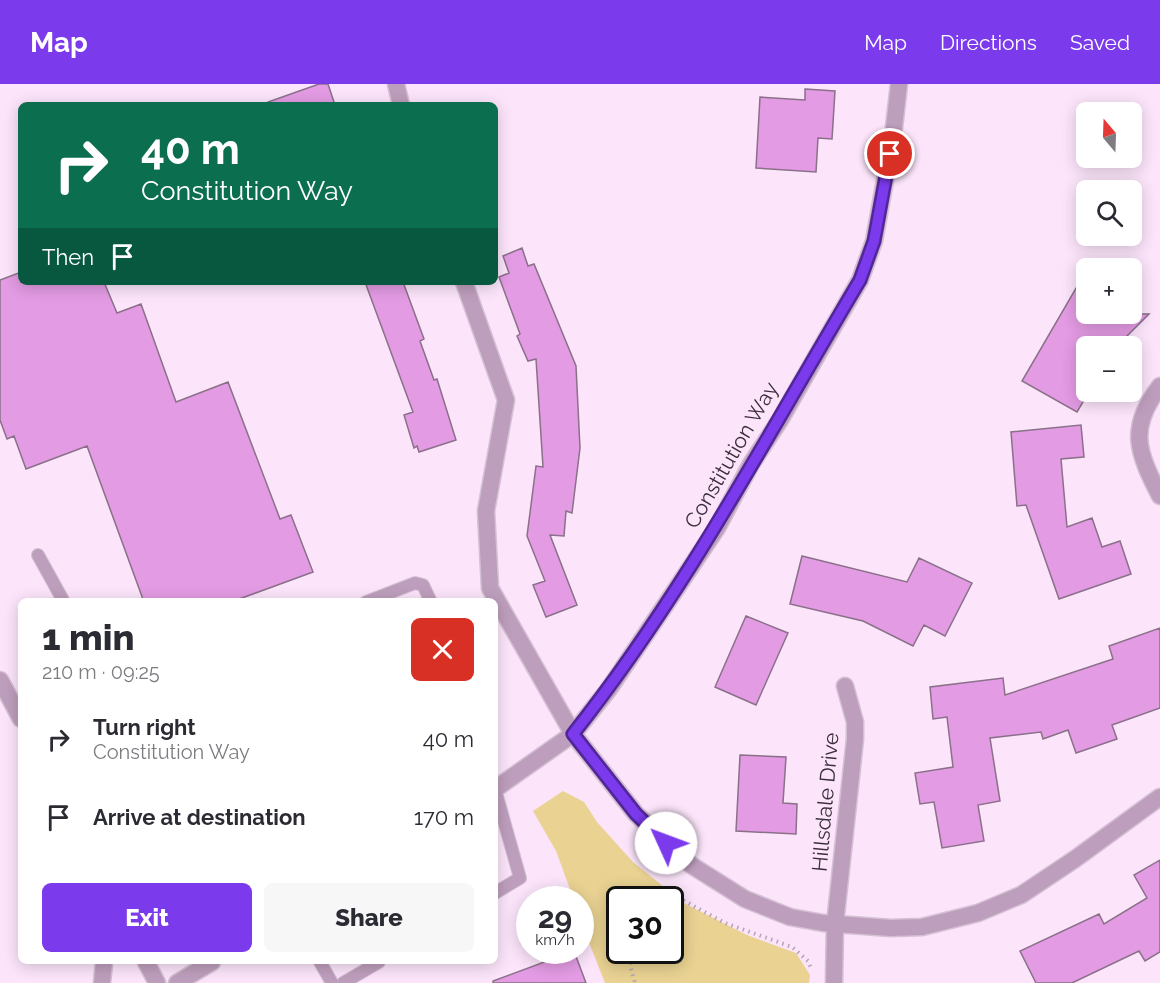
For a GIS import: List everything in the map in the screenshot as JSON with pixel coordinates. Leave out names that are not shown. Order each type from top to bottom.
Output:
[{"type":"street","points":[[396,84],[400,102]]},
{"type":"street","name":"Constitution Way","points":[[498,787],[573,734],[639,647],[717,528],[860,280],[882,210],[899,84]]},
{"type":"street","points":[[465,285],[506,400],[486,510],[490,588],[496,598]]},
{"type":"street","points":[[1160,386],[1144,407],[1138,432],[1141,451],[1160,496]]},
{"type":"street","points":[[498,602],[573,734],[636,814],[691,865],[745,899],[790,917],[835,924],[891,928],[922,927],[997,906],[1021,895],[1075,859],[1160,797]]},
{"type":"street","points":[[0,680],[18,713]]},
{"type":"street","name":"Hillsdale Drive","points":[[834,983],[835,924],[855,740],[855,722],[845,686]]},
{"type":"street","points":[[102,983],[104,964]]},
{"type":"street","points":[[147,964],[157,983]]},
{"type":"street","points":[[177,983],[209,964]]},
{"type":"lane","points":[[38,555],[62,598]]},
{"type":"lane","points":[[376,598],[415,583],[423,585],[429,598]]},
{"type":"lane","points":[[498,800],[520,878],[498,890]]},
{"type":"lane","points":[[321,964],[332,983]]},
{"type":"lane","points":[[343,983],[376,964]]},
{"type":"path","points":[[684,901],[725,923],[792,947],[808,961],[813,972]]},
{"type":"path","points":[[630,964],[635,983]]},
{"type":"shaded area","points":[[563,791],[584,802],[597,822],[633,862],[663,886],[606,886],[606,964],[684,964],[684,903],[747,935],[796,953],[810,975],[809,983],[605,983],[594,955],[594,886],[569,886],[556,851],[533,811]]},
{"type":"building","points":[[319,84],[328,84],[334,102],[268,102]]},
{"type":"building","points":[[805,89],[835,91],[832,139],[818,138],[816,172],[756,168],[760,97],[805,100]]},
{"type":"building","points":[[522,248],[528,266],[534,264],[576,366],[580,448],[572,513],[566,511],[564,536],[550,535],[577,605],[546,617],[533,585],[545,581],[527,536],[536,466],[543,467],[536,359],[528,361],[517,336],[520,334],[499,277],[509,273],[503,256]]},
{"type":"building","points":[[18,273],[18,285],[105,285],[117,313],[141,304],[176,402],[228,382],[280,519],[291,515],[313,572],[242,598],[143,598],[87,446],[26,469],[14,436],[7,439],[0,420],[0,280]]},
{"type":"building","points":[[366,285],[404,285],[424,339],[420,341],[434,380],[437,379],[456,440],[419,452],[417,446],[414,448],[404,415],[413,412]]},
{"type":"building","points":[[1076,288],[1076,324],[1139,324],[1127,336],[1076,336],[1076,402],[1083,402],[1077,412],[1022,381]]},
{"type":"building","points":[[1142,314],[1149,314],[1142,321]]},
{"type":"building","points":[[1081,425],[1084,457],[1061,459],[1067,527],[1092,518],[1102,547],[1120,541],[1131,574],[1059,599],[1026,505],[1017,506],[1011,432]]},
{"type":"building","points":[[802,556],[907,582],[919,558],[972,583],[945,636],[924,625],[913,646],[863,621],[790,604]]},
{"type":"building","points":[[746,616],[788,633],[756,705],[715,687]]},
{"type":"building","points":[[1160,628],[1160,708],[1112,725],[1117,739],[1076,753],[1068,730],[1043,739],[1041,732],[990,738],[1000,801],[978,805],[984,841],[942,848],[934,802],[920,804],[915,773],[953,767],[947,717],[933,719],[930,687],[1003,678],[1005,695],[1113,659],[1109,646]]},
{"type":"building","points":[[740,755],[786,757],[783,803],[797,804],[796,834],[736,831]]},
{"type":"building","points":[[1160,860],[1160,952],[1145,961],[1139,951],[1072,983],[1036,983],[1020,951],[1099,914],[1104,924],[1147,898],[1134,875]]},
{"type":"building","points":[[539,964],[579,964],[586,983],[493,983],[493,981]]},
{"type":"route","points":[[666,843],[636,814],[573,734],[639,647],[717,528],[751,464],[780,420],[799,383],[860,280],[882,210],[890,154]]}]
